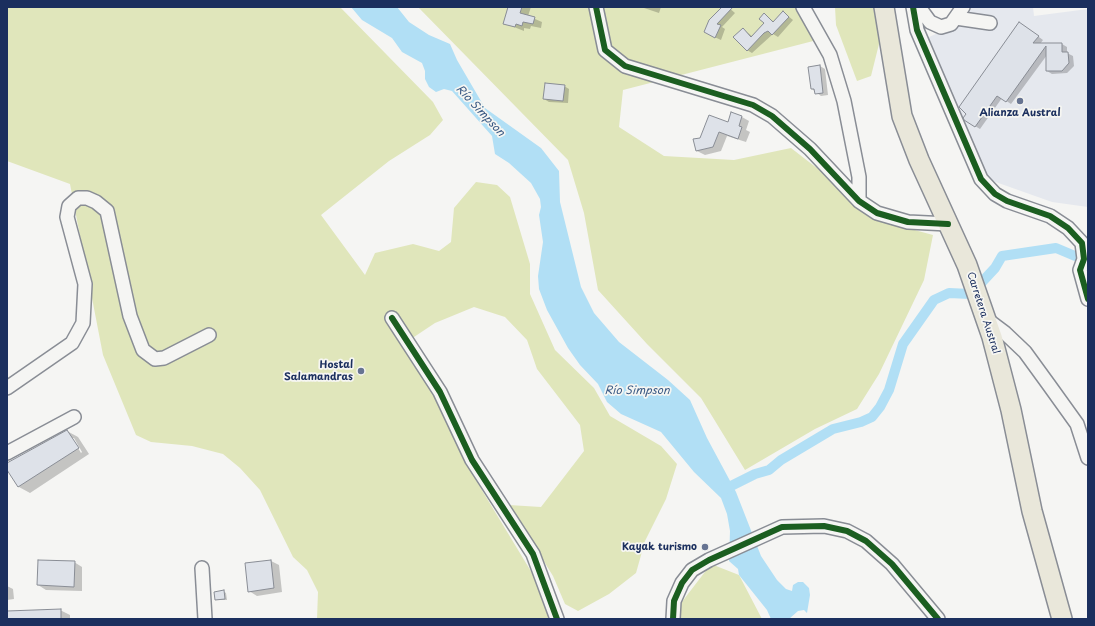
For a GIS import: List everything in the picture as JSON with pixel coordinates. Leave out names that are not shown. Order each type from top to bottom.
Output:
[{"type":"highway","name":"Carretera Austral","points":[[885,9],[902,116],[919,160],[967,265],[985,318],[1011,410],[1032,511],[1062,619]]},
{"type":"street","points":[[596,7],[605,50],[625,66],[753,106],[772,116],[810,149],[859,201],[877,213],[908,222],[948,224]]},
{"type":"street","points":[[803,7],[830,55],[844,101],[859,177],[859,201]]},
{"type":"street","points":[[913,7],[917,30],[976,170],[994,194],[1007,201],[1050,216],[1068,228],[1082,243],[1084,259],[1080,270],[1088,298]]},
{"type":"street","points":[[919,7],[930,22],[941,27],[951,24],[960,12],[990,23]]},
{"type":"street","points":[[7,388],[72,343],[83,323],[84,284],[67,217],[69,206],[78,198],[87,198],[96,202],[107,211],[130,316],[143,350],[155,359],[164,358],[209,335]]},
{"type":"street","points":[[392,318],[440,392],[472,460],[533,554],[557,619]]},
{"type":"street","points":[[985,318],[1005,333],[1025,352],[1050,385],[1077,424],[1088,458]]},
{"type":"street","points":[[7,453],[74,417]]},
{"type":"street","points":[[673,619],[674,601],[682,583],[692,570],[709,560],[782,527],[824,526],[847,531],[866,541],[892,564],[938,619]]},
{"type":"street","points":[[202,568],[205,619]]},
{"type":"shaded area","name":"Alianza Austral","points":[[970,7],[1033,7],[1034,16],[1088,9],[1088,207],[1052,202],[990,180],[979,163],[923,40],[946,29],[958,27]]},
{"type":"green space","points":[[7,7],[340,7],[433,102],[443,120],[430,135],[389,161],[321,215],[365,275],[375,253],[413,244],[439,251],[451,242],[454,208],[476,182],[497,185],[510,197],[530,264],[530,294],[555,350],[594,388],[610,416],[661,446],[677,464],[666,499],[645,541],[636,573],[609,594],[578,611],[565,604],[553,576],[509,505],[541,507],[584,451],[580,425],[537,369],[527,340],[505,317],[474,307],[435,323],[411,339],[412,363],[430,388],[483,492],[532,573],[552,619],[317,619],[318,592],[307,570],[293,557],[260,490],[240,468],[223,454],[192,446],[151,442],[136,435],[103,355],[70,184],[7,161]]},
{"type":"green space","points":[[418,7],[799,7],[821,39],[623,90],[619,127],[664,156],[734,160],[791,148],[822,172],[860,206],[885,222],[933,235],[924,280],[879,374],[857,409],[815,429],[745,470],[701,398],[647,344],[598,290],[584,213],[568,160]]},
{"type":"green space","points":[[835,7],[873,7],[880,40],[871,76],[857,81],[836,25]]},
{"type":"green space","points":[[711,564],[739,575],[762,619],[678,619],[678,607]]},
{"type":"water","name":"Río Simpson","points":[[351,7],[397,7],[409,22],[429,35],[450,44],[457,60],[485,108],[541,148],[559,171],[560,202],[581,287],[594,313],[619,342],[668,380],[690,400],[707,438],[736,492],[761,556],[777,580],[786,589],[792,591],[793,585],[798,582],[803,582],[809,588],[810,595],[807,613],[804,610],[798,611],[789,619],[771,619],[767,610],[739,575],[738,569],[729,561],[730,531],[727,514],[721,498],[694,472],[661,432],[621,414],[607,402],[598,384],[580,365],[568,348],[547,310],[539,289],[538,276],[543,242],[539,215],[541,207],[540,199],[531,183],[509,163],[495,154],[492,136],[452,91],[444,89],[436,92],[429,87],[425,79],[425,71],[422,63],[402,52],[392,38],[362,20]]},
{"type":"building","points":[[508,7],[522,7],[520,13],[535,17],[533,24],[523,22],[522,26],[516,24],[515,27],[503,24]]},
{"type":"building","points":[[722,7],[733,7],[717,24],[721,25],[715,38],[704,32],[709,20]]},
{"type":"building","points":[[783,11],[789,17],[772,35],[768,31],[764,33],[747,51],[733,37],[743,28],[751,37],[764,23],[759,19],[764,13],[773,22]]},
{"type":"building","points":[[1019,22],[1039,36],[1033,43],[1062,43],[1062,52],[1068,52],[1069,63],[1062,71],[1046,71],[1046,46],[1006,102],[997,96],[975,127],[964,120],[963,118],[966,114],[959,107]]},
{"type":"building","points":[[820,65],[823,93],[815,94],[814,89],[811,89],[808,67]]},
{"type":"building","points":[[545,83],[565,85],[563,101],[543,99]]},
{"type":"building","points":[[731,112],[742,116],[739,126],[742,127],[738,139],[719,132],[713,147],[696,151],[693,139],[700,138],[709,115],[728,122]]},
{"type":"building","points":[[67,430],[79,448],[18,487],[7,470],[7,463]]},
{"type":"building","points":[[38,560],[75,561],[74,587],[37,585]]},
{"type":"building","points":[[271,560],[274,588],[248,592],[245,563]]},
{"type":"building","points":[[224,590],[225,599],[215,600],[214,592]]},
{"type":"building","points":[[61,609],[61,619],[7,619],[7,611]]},
{"type":"waterway","points":[[982,282],[995,268],[1002,256],[1056,248],[1075,256]]},
{"type":"waterway","points":[[723,490],[755,474],[769,470],[781,460],[833,429],[861,422],[872,417],[880,407],[889,390],[903,344],[934,300],[949,293],[970,294]]},
{"type":"cycle path","points":[[596,7],[605,50],[625,66],[753,105],[772,116],[810,149],[859,201],[877,213],[908,222],[948,224]]},
{"type":"cycle path","points":[[913,7],[917,30],[981,179],[995,194],[1007,201],[1050,216],[1068,228],[1082,243],[1084,259],[1080,270],[1088,299]]},
{"type":"cycle path","points":[[392,318],[440,392],[472,460],[533,554],[557,619]]},
{"type":"cycle path","points":[[673,619],[674,601],[682,583],[692,570],[709,560],[782,527],[824,526],[847,531],[866,541],[892,564],[938,619]]},
{"type":"place","name":"Alianza Austral","points":[[1020,101]]},
{"type":"place","name":"Hostal Salamandras","points":[[361,371]]},
{"type":"place","name":"Kayak turismo","points":[[705,547]]}]
